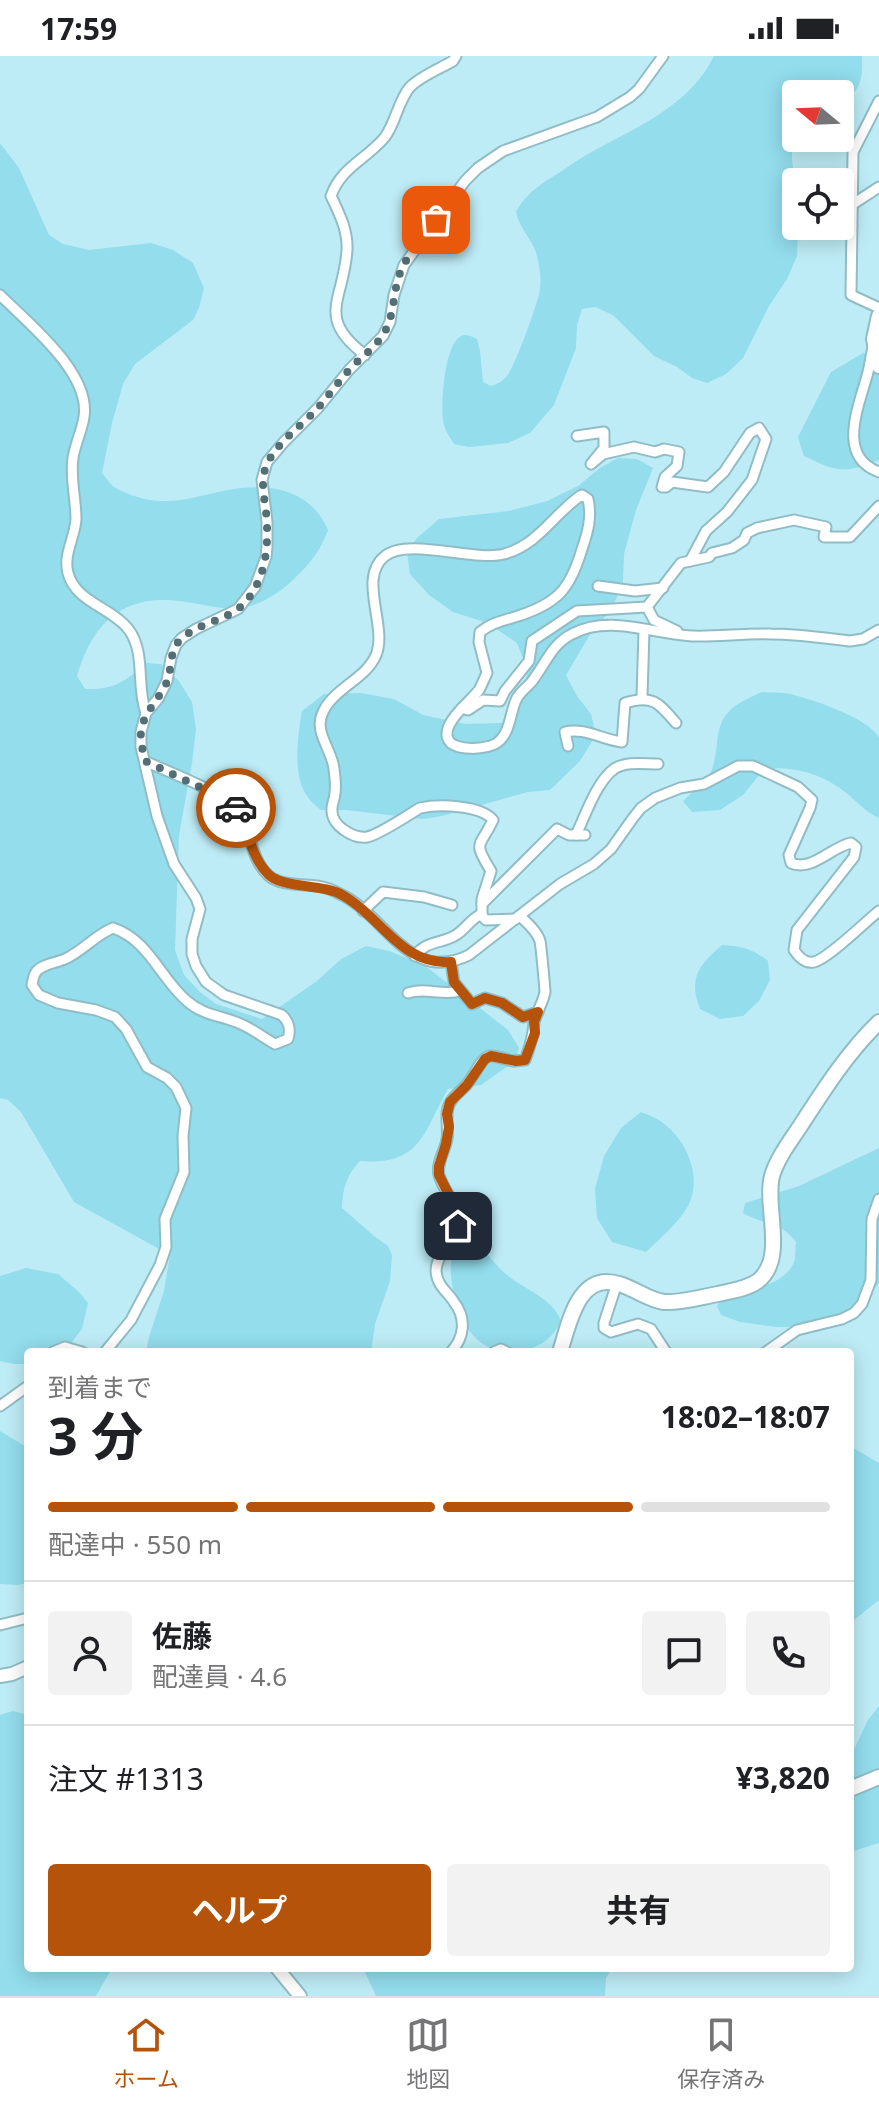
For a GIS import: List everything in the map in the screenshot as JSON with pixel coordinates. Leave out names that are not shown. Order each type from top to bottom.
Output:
[{"type":"main road","points":[[879,316],[874,339],[879,366]]},
{"type":"main road","points":[[561,1348],[579,1298],[591,1286],[601,1282],[617,1283],[662,1302],[731,1291],[759,1280],[769,1265],[773,1250],[770,1188],[773,1172],[841,1064],[879,1022]]},
{"type":"main road","points":[[854,1787],[879,1777]]},
{"type":"street","points":[[365,355],[349,343],[337,324],[337,298],[347,250],[342,221],[331,196],[341,176],[384,138],[408,89],[453,61],[456,56]]},
{"type":"street","points":[[108,1348],[131,1320],[166,1247],[165,1219],[184,1172],[186,1108],[176,1087],[147,1067],[126,1029],[115,1017],[58,1003],[39,995],[32,985],[36,972],[72,955],[100,933],[113,928],[132,937],[185,1000],[199,1010],[242,1024],[275,1044],[288,1039],[290,1031],[282,1015],[224,995],[206,982],[196,966],[192,939],[200,909],[170,856],[157,816],[141,732],[146,713],[167,681],[171,658],[182,638],[238,609],[255,587],[267,547],[262,480],[267,462],[383,336],[390,322],[394,295],[404,265],[471,174],[503,151],[597,117],[630,97],[663,56]]},
{"type":"street","points":[[853,168],[853,152],[879,104]]},
{"type":"street","points":[[854,203],[879,187]]},
{"type":"street","points":[[852,240],[851,295],[879,308]]},
{"type":"street","points":[[0,295],[60,357],[80,384],[85,416],[73,457],[77,504],[66,559],[68,575],[77,591],[128,628],[136,643],[141,700],[146,713]]},
{"type":"street","points":[[874,339],[854,429],[854,443],[863,465],[879,472]]},
{"type":"street","points":[[577,436],[604,432],[604,448],[591,464],[603,454],[634,447],[655,452],[664,449],[679,452],[677,466],[665,477],[662,487],[672,482],[708,487],[724,472],[750,433],[759,428],[766,439],[752,480],[727,512],[706,531],[690,561]]},
{"type":"street","points":[[455,1348],[463,1332],[461,1313],[441,1287],[436,1268],[458,1226],[453,1203],[439,1175],[449,1127],[447,1114],[450,1102],[467,1085],[485,1059],[491,1056],[525,1060],[545,993],[540,942],[535,933],[518,917],[486,920],[482,909],[491,871],[478,847],[493,820],[488,813],[476,809],[429,806],[369,837],[358,837],[347,832],[337,825],[332,814],[334,769],[319,723],[323,709],[376,656],[380,640],[373,575],[378,564],[386,554],[402,550],[502,555],[533,541],[566,505],[582,495],[588,499],[591,511],[587,533],[571,582],[557,598],[545,605],[498,621],[480,632],[479,642],[487,673],[479,690],[462,708],[447,732],[448,741],[453,746],[467,748],[487,748],[498,743],[505,735],[518,697],[534,679],[548,654],[565,638],[593,626],[609,625],[687,636],[772,634],[850,641],[863,639],[879,630]]},
{"type":"street","points":[[462,708],[468,710],[483,700],[500,701],[529,661],[532,641],[577,611],[647,607],[681,563],[732,548],[757,528],[794,520],[826,527],[824,537],[850,537],[879,506]]},
{"type":"street","points":[[598,586],[635,591],[663,588]]},
{"type":"street","points":[[647,607],[654,620],[687,636]]},
{"type":"street","points":[[642,697],[644,630]]},
{"type":"street","points":[[568,746],[565,732],[575,729],[609,741],[622,742],[625,703],[642,697],[659,704],[676,723]]},
{"type":"street","points":[[145,761],[225,799],[237,809],[260,865],[271,878],[291,884],[319,886],[342,894],[415,956],[436,963],[451,962],[469,955],[560,884],[594,864],[611,849],[633,818],[655,798],[680,788],[704,784],[738,766],[753,766],[798,787],[812,800],[789,855],[791,863],[808,865],[841,845],[851,843],[856,847],[854,857],[797,930],[794,950],[799,958],[814,963],[879,911]]},
{"type":"street","points":[[415,956],[421,948],[461,932],[557,829],[569,835],[580,835],[602,782],[615,768],[631,763],[658,764]]},
{"type":"street","points":[[363,911],[383,892],[424,897],[452,905]]},
{"type":"street","points":[[451,962],[454,982],[472,1004],[485,998],[502,1003],[523,1017],[538,1012]]},
{"type":"street","points":[[408,993],[416,990],[449,994],[460,991]]},
{"type":"street","points":[[772,1348],[797,1330],[842,1319],[862,1304],[871,1280],[872,1219],[879,1199]]},
{"type":"street","points":[[617,1283],[604,1328],[611,1332],[638,1324],[651,1329],[663,1348]]},
{"type":"street","points":[[0,1406],[24,1389]]},
{"type":"street","points":[[0,1625],[24,1619]]},
{"type":"street","points":[[0,1676],[24,1669]]},
{"type":"street","points":[[280,1972],[300,1996]]},
{"type":"shaded area","points":[[714,56],[862,56],[862,71],[854,92],[854,80],[782,80],[782,152],[792,152],[793,168],[782,168],[782,240],[798,240],[797,256],[743,358],[726,374],[707,383],[654,356],[613,315],[595,307],[582,309],[577,325],[576,348],[554,405],[530,433],[508,443],[469,447],[454,444],[444,426],[443,387],[448,359],[457,339],[464,335],[477,339],[483,382],[491,386],[499,382],[507,376],[515,360],[539,294],[537,256],[516,211],[542,184],[674,104],[703,74]]},
{"type":"shaded area","points":[[0,143],[19,168],[49,235],[63,244],[89,250],[151,243],[173,250],[193,263],[204,288],[193,320],[135,364],[123,384],[102,473],[110,483],[131,495],[156,501],[185,499],[239,488],[284,491],[310,504],[328,530],[318,551],[304,569],[283,589],[259,603],[230,608],[159,600],[141,602],[112,616],[91,641],[77,676],[85,689],[104,688],[125,680],[145,663],[161,664],[179,681],[192,702],[196,729],[179,835],[175,950],[184,975],[216,1004],[262,1019],[317,981],[341,959],[366,946],[389,951],[424,965],[508,1030],[519,1048],[515,1061],[481,1085],[448,1089],[426,1132],[408,1152],[381,1161],[360,1161],[348,1177],[342,1208],[388,1246],[392,1255],[390,1281],[375,1324],[372,1348],[147,1348],[164,1291],[170,1255],[74,1202],[21,1112],[8,1100],[0,1098]]},
{"type":"shaded area","points":[[863,353],[879,358],[879,460],[858,468],[833,468],[804,456],[798,437],[831,372]]},
{"type":"shaded area","points":[[618,458],[637,459],[653,468],[636,510],[624,554],[623,582],[612,609],[591,633],[566,675],[591,714],[596,735],[580,761],[550,790],[528,792],[442,816],[423,819],[321,810],[315,805],[307,796],[299,777],[298,742],[302,711],[324,694],[360,693],[394,699],[423,715],[465,724],[502,723],[518,708],[528,671],[517,643],[488,623],[453,612],[429,595],[410,574],[407,552],[417,538],[439,519],[509,511],[547,501],[578,486]]},
{"type":"shaded area","points":[[762,692],[790,694],[815,701],[853,717],[873,730],[879,737],[879,818],[830,782],[802,771],[783,768],[764,769],[743,795],[720,810],[692,812],[683,801],[710,774],[725,716],[736,705]]},
{"type":"shaded area","points":[[722,945],[746,949],[768,961],[770,980],[759,1001],[743,1016],[720,1019],[700,1009],[695,989],[698,973]]},
{"type":"shaded area","points":[[641,1112],[661,1121],[679,1139],[690,1161],[694,1184],[684,1213],[646,1252],[612,1242],[597,1218],[595,1189],[604,1156],[621,1128]]},
{"type":"shaded area","points":[[879,1148],[879,1283],[854,1312],[802,1327],[740,1322],[721,1315],[717,1306],[725,1295],[774,1282],[789,1270],[795,1260],[796,1242],[790,1235],[743,1213],[745,1203],[799,1186]]},
{"type":"shaded area","points":[[457,1244],[483,1249],[507,1275],[552,1307],[561,1321],[554,1332],[541,1344],[530,1348],[492,1348],[485,1345],[462,1319],[451,1278],[452,1258]]},
{"type":"shaded area","points":[[26,1268],[58,1274],[79,1292],[88,1303],[82,1329],[67,1348],[24,1348],[24,1364],[0,1361],[0,1276]]},
{"type":"shaded area","points":[[0,1431],[24,1446],[24,1584],[0,1584]]},
{"type":"shaded area","points":[[854,1448],[879,1463],[879,1600],[854,1620]]},
{"type":"shaded area","points":[[879,1706],[879,1843],[854,1851],[854,1750],[868,1720]]},
{"type":"shaded area","points":[[13,1711],[24,1714],[24,1972],[110,1972],[96,1996],[0,1996],[0,1715]]},
{"type":"shaded area","points":[[365,1972],[610,1972],[606,1978],[605,1996],[376,1996]]},
{"type":"way so far","points":[[236,808],[225,799],[145,761],[141,732],[146,713],[167,681],[171,658],[182,638],[228,615],[248,599],[266,557],[267,522],[262,480],[267,462],[383,336],[390,322],[399,275],[436,220]]},
{"type":"route","points":[[236,808],[260,865],[271,878],[291,884],[319,886],[342,894],[415,956],[436,963],[451,962],[454,982],[472,1004],[485,998],[502,1003],[523,1017],[538,1012],[534,1022],[535,1033],[525,1060],[491,1056],[485,1059],[467,1085],[450,1102],[447,1114],[449,1127],[439,1175],[453,1203],[458,1226]]}]
